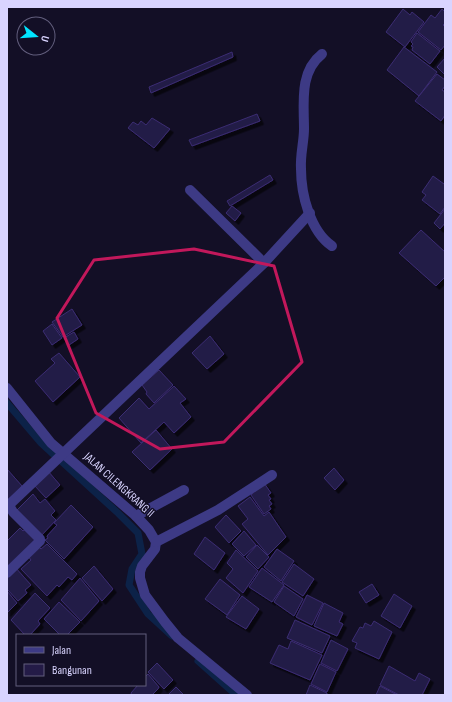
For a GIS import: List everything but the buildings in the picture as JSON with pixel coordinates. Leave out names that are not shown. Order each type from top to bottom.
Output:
[{"type":"street","points":[[322,54],[315,60],[307,74],[303,98],[304,131],[300,168],[304,196],[314,225],[325,241],[332,246]]},
{"type":"street","points":[[190,190],[264,263]]},
{"type":"street","points":[[7,573],[40,541],[40,539],[13,512],[10,507],[11,503],[264,263],[310,213]]},
{"type":"street","name":"JALAN CILENGKRANG II","points":[[7,388],[51,443],[136,516],[149,530],[156,542]]},
{"type":"street","points":[[247,695],[178,638],[146,595],[140,578],[140,572],[145,562],[154,551],[156,542],[218,510],[272,475]]},
{"type":"street","points":[[136,516],[184,490]]},
{"type":"highlighted area","points":[[194,249],[274,266],[302,362],[224,442],[160,449],[96,413],[57,318],[94,260]]},
{"type":"waterway","points":[[7,403],[41,443],[54,455]]},
{"type":"waterway","points":[[61,461],[138,533],[142,554],[132,569],[129,585],[148,614],[172,636]]},
{"type":"waterway","points":[[198,661],[236,695]]}]
